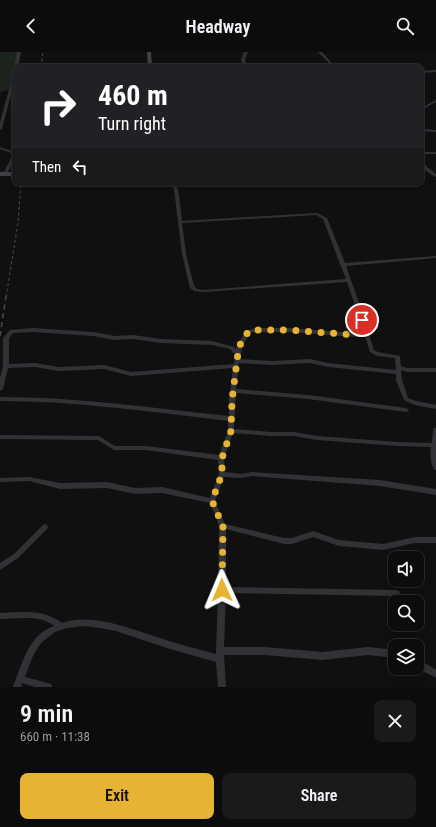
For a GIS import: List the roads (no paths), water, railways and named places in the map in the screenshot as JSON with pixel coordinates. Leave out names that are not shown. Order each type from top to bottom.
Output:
[{"type":"street","points":[[17,64],[19,52]]},
{"type":"street","points":[[149,52],[150,64]]},
{"type":"street","points":[[244,64],[243,59],[246,52]]},
{"type":"street","points":[[320,52],[330,64]]},
{"type":"street","points":[[424,72],[436,71]]},
{"type":"street","points":[[0,129],[12,84]]},
{"type":"street","points":[[424,107],[436,101]]},
{"type":"street","points":[[424,130],[436,131]]},
{"type":"street","points":[[0,148],[12,152]]},
{"type":"street","points":[[424,153],[436,153]]},
{"type":"street","points":[[2,174],[12,158]]},
{"type":"street","points":[[424,166],[436,176]]},
{"type":"street","points":[[174,186],[184,254],[192,287],[196,290],[203,291],[348,280]]},
{"type":"street","points":[[180,222],[320,215],[325,218],[372,351],[377,354],[398,357],[399,380],[406,399],[415,403],[436,407]]},
{"type":"street","points":[[342,265],[436,258]]},
{"type":"street","points":[[0,389],[6,366],[6,338],[12,330],[40,330],[93,334],[115,338],[133,337],[150,340],[212,343],[232,348],[238,353]]},
{"type":"street","points":[[222,687],[220,655],[223,526],[212,501],[222,474],[222,458],[231,431],[233,391],[236,363],[240,345],[248,332],[251,330],[290,330],[355,335],[365,330]]},
{"type":"street","points":[[6,366],[35,365],[59,369],[104,367],[131,374],[236,363],[310,361],[328,365],[407,370],[436,370]]},
{"type":"street","points":[[233,391],[308,397],[406,410]]},
{"type":"street","points":[[0,399],[23,398],[91,403],[232,419]]},
{"type":"street","points":[[436,430],[433,462],[436,468]]},
{"type":"street","points":[[231,431],[294,434],[317,438],[398,444],[435,445]]},
{"type":"street","points":[[0,437],[100,438],[114,448],[146,448],[222,458]]},
{"type":"street","points":[[222,474],[241,476],[252,474],[380,483],[436,492]]},
{"type":"street","points":[[0,480],[29,479],[60,486],[106,485],[136,491],[162,490],[212,501]]},
{"type":"street","points":[[0,567],[16,556],[45,526]]},
{"type":"street","points":[[223,526],[284,541],[292,541],[312,534],[339,543],[383,547],[415,540],[436,540]]},
{"type":"street","points":[[222,590],[396,593]]},
{"type":"street","points":[[0,616],[43,617],[55,621],[60,626]]},
{"type":"street","points":[[48,687],[19,683],[39,640],[60,626],[76,622],[114,627],[165,644],[220,655],[265,651],[322,656],[368,651],[388,653]]},
{"type":"street","points":[[424,667],[436,674]]},
{"type":"railway","points":[[41,64],[43,52]]},
{"type":"railway","points":[[6,297],[18,223],[21,186]]},
{"type":"railway","points":[[0,336],[6,296]]}]
